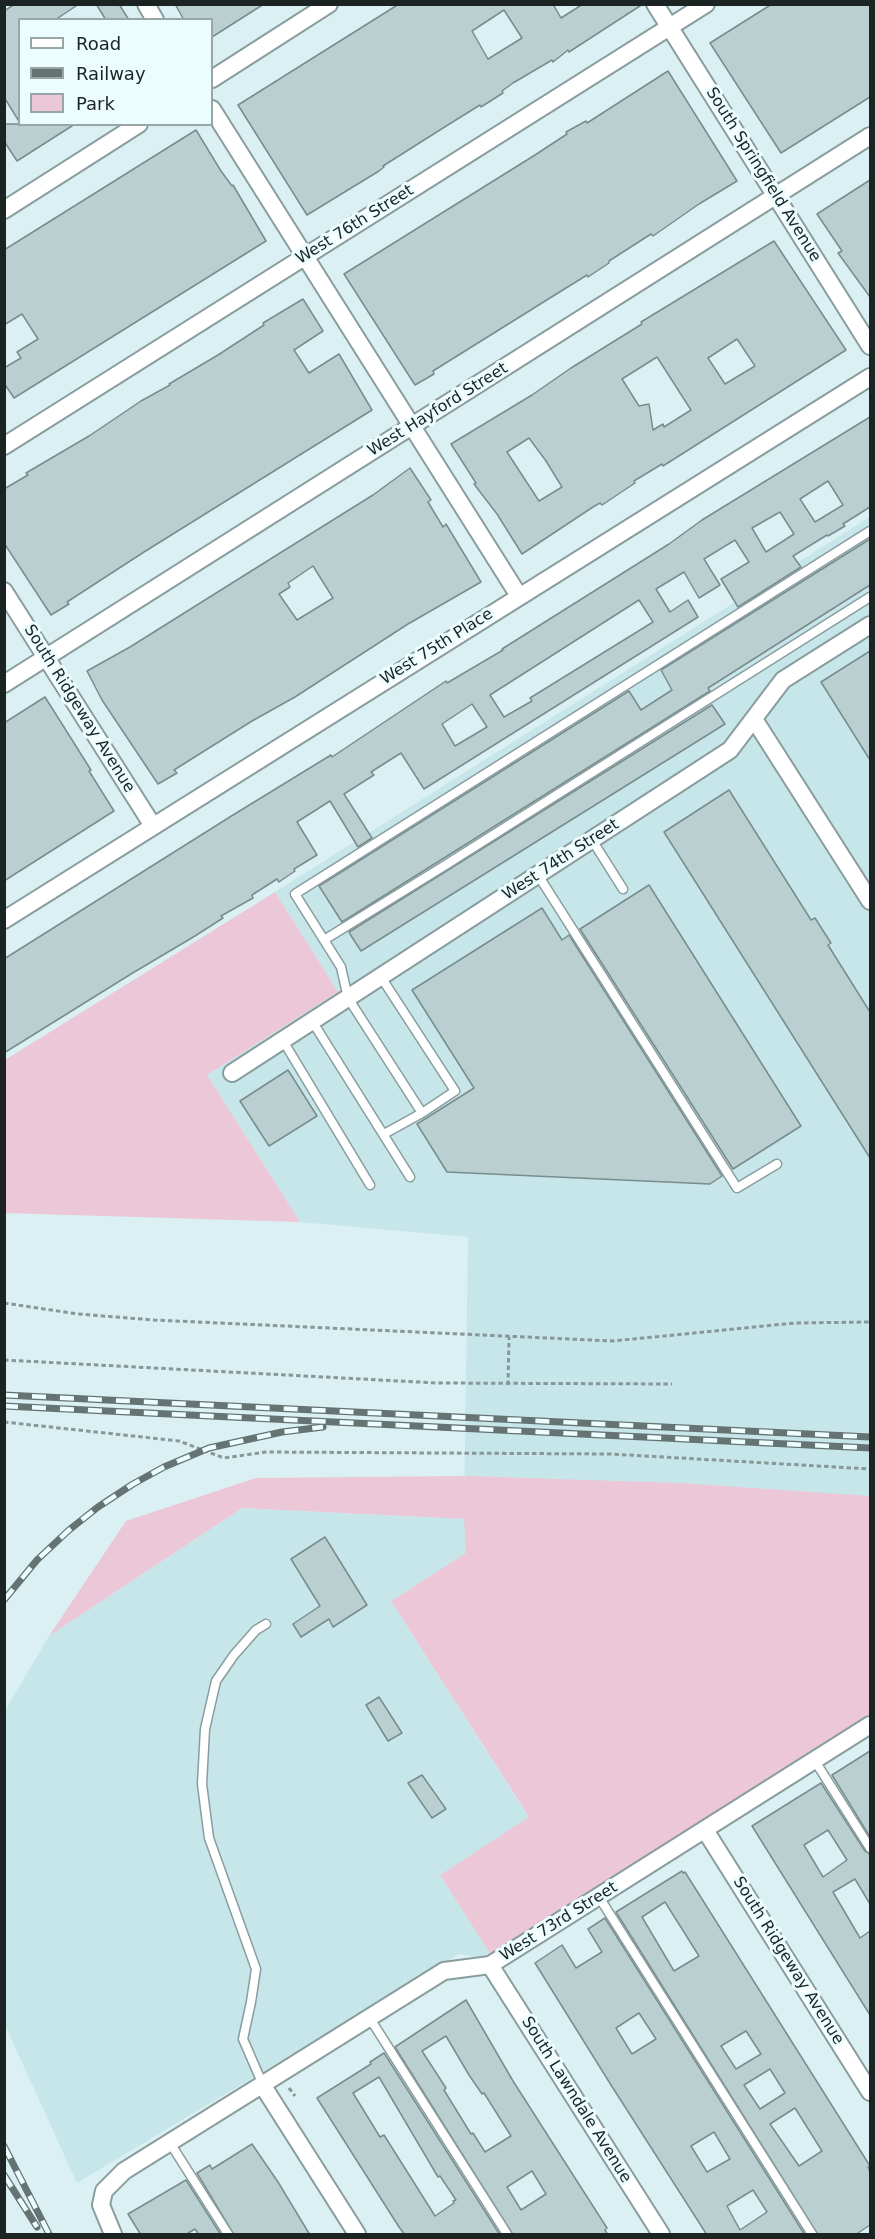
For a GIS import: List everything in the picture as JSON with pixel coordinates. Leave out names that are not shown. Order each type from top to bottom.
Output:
[{"type":"street","points":[[146,4],[154,18]]},
{"type":"street","points":[[213,78],[329,4]]},
{"type":"street","name":"South Springfield Avenue","points":[[655,4],[870,346]]},
{"type":"street","name":"West 76th Street","points":[[4,446],[706,4]]},
{"type":"street","points":[[213,111],[519,596]]},
{"type":"street","points":[[4,210],[136,126]]},
{"type":"street","name":"West Hayford Street","points":[[4,684],[870,136]]},
{"type":"street","name":"West 75th Place","points":[[4,920],[870,377]]},
{"type":"street","name":"South Ridgeway Avenue","points":[[4,591],[153,826]]},
{"type":"street","name":"West 74th Street","points":[[232,1073],[730,750],[783,681],[870,625]]},
{"type":"street","points":[[754,719],[870,901]]},
{"type":"street","name":"West 73rd Street","points":[[113,2235],[101,2205],[104,2191],[124,2171],[444,1971],[490,1965],[870,1725]]},
{"type":"street","name":"South Ridgeway Avenue","points":[[705,1830],[870,2092]]},
{"type":"street","name":"South Lawndale Avenue","points":[[490,1965],[661,2235]]},
{"type":"street","points":[[263,2086],[357,2235]]},
{"type":"lane","points":[[422,1113],[348,998],[341,967],[295,894],[870,531]]},
{"type":"lane","points":[[324,940],[870,597]]},
{"type":"lane","points":[[592,840],[623,890]]},
{"type":"lane","points":[[538,875],[738,1188],[777,1164]]},
{"type":"lane","points":[[381,977],[454,1091],[422,1113],[384,1134]]},
{"type":"lane","points":[[312,1021],[410,1177]]},
{"type":"lane","points":[[282,1039],[370,1185]]},
{"type":"lane","points":[[263,2086],[243,2039],[256,1969],[209,1838],[202,1784],[205,1729],[216,1681],[234,1655],[256,1630],[266,1624]]},
{"type":"lane","points":[[815,1761],[870,1848]]},
{"type":"lane","points":[[599,1897],[812,2235]]},
{"type":"lane","points":[[369,2017],[507,2235]]},
{"type":"lane","points":[[170,2143],[228,2235]]},
{"type":"path","points":[[4,1303],[78,1314],[154,1320],[613,1341],[795,1323],[870,1322]]},
{"type":"path","points":[[508,1385],[509,1337]]},
{"type":"path","points":[[4,1360],[401,1382],[508,1385],[672,1384]]},
{"type":"path","points":[[4,1422],[179,1441],[224,1458],[266,1452],[611,1454],[870,1469]]},
{"type":"shaded area","points":[[870,517],[870,1541],[466,1553],[391,1601],[529,1818],[440,1875],[491,1955],[484,1958],[459,1954],[77,2183],[5,2025],[6,1709],[49,1636],[242,1508],[464,1519],[468,1237],[300,1222],[207,1075],[338,992],[275,892]]},
{"type":"green space","points":[[275,892],[338,992],[207,1075],[300,1222],[5,1213],[5,1060]]},
{"type":"green space","points":[[466,1476],[680,1483],[870,1496],[870,1719],[491,1955],[440,1875],[529,1817],[391,1601],[466,1553],[464,1519],[242,1508],[49,1636],[126,1521],[256,1478]]},
{"type":"building","points":[[15,4],[79,4],[58,18],[18,18],[18,120],[4,97],[4,11]]},
{"type":"building","points":[[96,4],[119,4],[128,18],[105,18]]},
{"type":"building","points":[[175,4],[264,4],[213,36],[213,18],[183,18]]},
{"type":"building","points":[[399,4],[553,4],[561,18],[583,4],[643,4],[569,52],[568,50],[553,62],[552,60],[513,83],[502,91],[503,93],[443,128],[307,215],[238,105]],"holes":[[[504,10],[522,38],[488,59],[472,31]]]},
{"type":"building","points":[[772,4],[870,4],[870,97],[781,153],[710,43]]},
{"type":"building","points":[[668,71],[737,181],[653,236],[651,234],[609,261],[588,277],[587,275],[433,371],[434,374],[415,385],[344,274],[535,155],[567,134],[566,132],[586,121],[587,123]]},
{"type":"building","points":[[4,124],[72,126],[17,161],[4,141]]},
{"type":"building","points":[[196,130],[221,171],[233,185],[266,241],[14,398],[4,383],[4,368],[21,358],[17,352],[38,339],[22,314],[4,325],[4,250]]},
{"type":"building","points":[[870,180],[870,297],[838,253],[842,251],[817,214]]},
{"type":"building","points":[[774,241],[846,350],[663,466],[662,464],[634,481],[635,483],[602,505],[600,503],[593,507],[522,554],[497,514],[474,484],[476,483],[451,444],[532,395],[642,324],[641,322]],"holes":[[[737,339],[755,366],[725,384],[708,358]],[[657,357],[691,410],[664,427],[663,424],[653,430],[649,404],[639,406],[622,379]],[[529,438],[562,487],[539,501],[507,452]]]},
{"type":"building","points":[[303,299],[323,331],[294,350],[309,373],[339,354],[372,410],[144,552],[51,615],[4,543],[4,489]]},
{"type":"building","points":[[870,417],[870,507],[843,524],[845,526],[793,556],[801,567],[738,607],[721,579],[749,562],[735,540],[704,559],[720,585],[699,598],[684,572],[656,589],[670,612],[688,600],[698,617],[424,789],[401,753],[371,772],[374,775],[344,794],[372,838],[358,847],[330,801],[297,822],[317,855],[294,869],[295,871],[279,882],[277,879],[252,895],[253,898],[221,916],[223,918],[195,936],[4,1053],[4,959],[233,815],[331,755],[332,757],[446,681],[447,683],[503,650],[669,544],[702,520]],"holes":[[[828,481],[843,505],[815,522],[800,499]],[[780,512],[794,534],[766,552],[752,528]],[[639,600],[653,622],[530,698],[532,701],[504,717],[490,695]],[[472,704],[487,727],[455,746],[442,724]]]},
{"type":"building","points":[[410,468],[431,500],[428,502],[443,527],[446,524],[481,582],[408,624],[295,697],[252,721],[174,770],[177,773],[158,784],[102,700],[87,671],[130,647],[373,495]],"holes":[[[313,566],[333,598],[297,620],[279,594],[290,587],[288,583]]]},
{"type":"building","points":[[870,539],[870,585],[708,688],[710,691],[342,922],[319,886],[629,691],[641,710],[672,690],[661,670]]},
{"type":"building","points":[[870,651],[870,760],[821,682]]},
{"type":"building","points":[[45,697],[114,811],[4,881],[4,723]]},
{"type":"building","points":[[712,705],[725,724],[361,951],[349,932]]},
{"type":"building","points":[[729,790],[811,920],[815,918],[831,943],[828,945],[870,1012],[870,1158],[664,832]]},
{"type":"building","points":[[649,885],[801,1126],[733,1169],[580,929]]},
{"type":"building","points":[[542,908],[562,940],[569,935],[722,1176],[710,1184],[447,1172],[417,1124],[474,1088],[412,990]]},
{"type":"building","points":[[288,1070],[317,1116],[269,1146],[240,1101]]},
{"type":"building","points":[[325,1537],[367,1605],[333,1627],[329,1619],[301,1637],[293,1624],[320,1606],[291,1559]]},
{"type":"building","points":[[379,1697],[402,1733],[388,1741],[366,1705]]},
{"type":"building","points":[[870,1751],[870,1837],[832,1775]]},
{"type":"building","points":[[422,1775],[446,1809],[432,1818],[408,1783]]},
{"type":"building","points":[[821,1783],[865,1851],[870,1854],[870,1904],[855,1879],[833,1892],[860,1938],[870,1931],[870,2015],[752,1826]],"holes":[[[828,1830],[847,1860],[823,1877],[804,1845]]]},
{"type":"building","points":[[682,1871],[685,1872],[870,2166],[868,2167],[870,2172],[870,2225],[855,2235],[818,2235],[616,1912]],"holes":[[[665,1902],[699,1956],[674,1971],[642,1917]],[[746,2031],[761,2054],[736,2069],[721,2046]],[[770,2069],[785,2093],[760,2109],[744,2085]],[[795,2108],[822,2151],[799,2166],[770,2124]]]},
{"type":"building","points":[[605,1918],[805,2235],[707,2235],[535,1963],[562,1945],[576,1968],[602,1952],[588,1929]],"holes":[[[639,2013],[656,2039],[632,2054],[616,2028]],[[714,2132],[730,2159],[707,2172],[691,2146]],[[753,2190],[767,2212],[740,2230],[727,2206]]]},
{"type":"building","points":[[466,2000],[513,2081],[607,2228],[605,2230],[608,2235],[513,2235],[395,2047]],"holes":[[[446,2036],[469,2075],[482,2094],[484,2093],[511,2136],[485,2152],[473,2133],[471,2134],[444,2090],[446,2088],[422,2051]],[[532,2171],[546,2194],[521,2210],[507,2187]]]},
{"type":"building","points":[[384,2053],[500,2235],[405,2235],[317,2098],[371,2064],[370,2062]],"holes":[[[379,2077],[438,2177],[440,2176],[456,2200],[435,2216],[384,2135],[380,2137],[353,2093]]]},
{"type":"building","points":[[252,2144],[310,2235],[234,2235],[197,2173],[210,2165],[212,2169]]},
{"type":"building","points":[[186,2180],[221,2235],[199,2235],[195,2229],[185,2235],[141,2235],[128,2214]]},
{"type":"railway","points":[[4,1395],[870,1437]]},
{"type":"railway","points":[[4,1406],[870,1448]]},
{"type":"railway","points":[[4,1600],[37,1560],[69,1530],[98,1507],[164,1467],[209,1448],[282,1432],[323,1427]]},
{"type":"railway","points":[[4,2146],[49,2234]]},
{"type":"railway","points":[[4,2175],[37,2227]]}]
